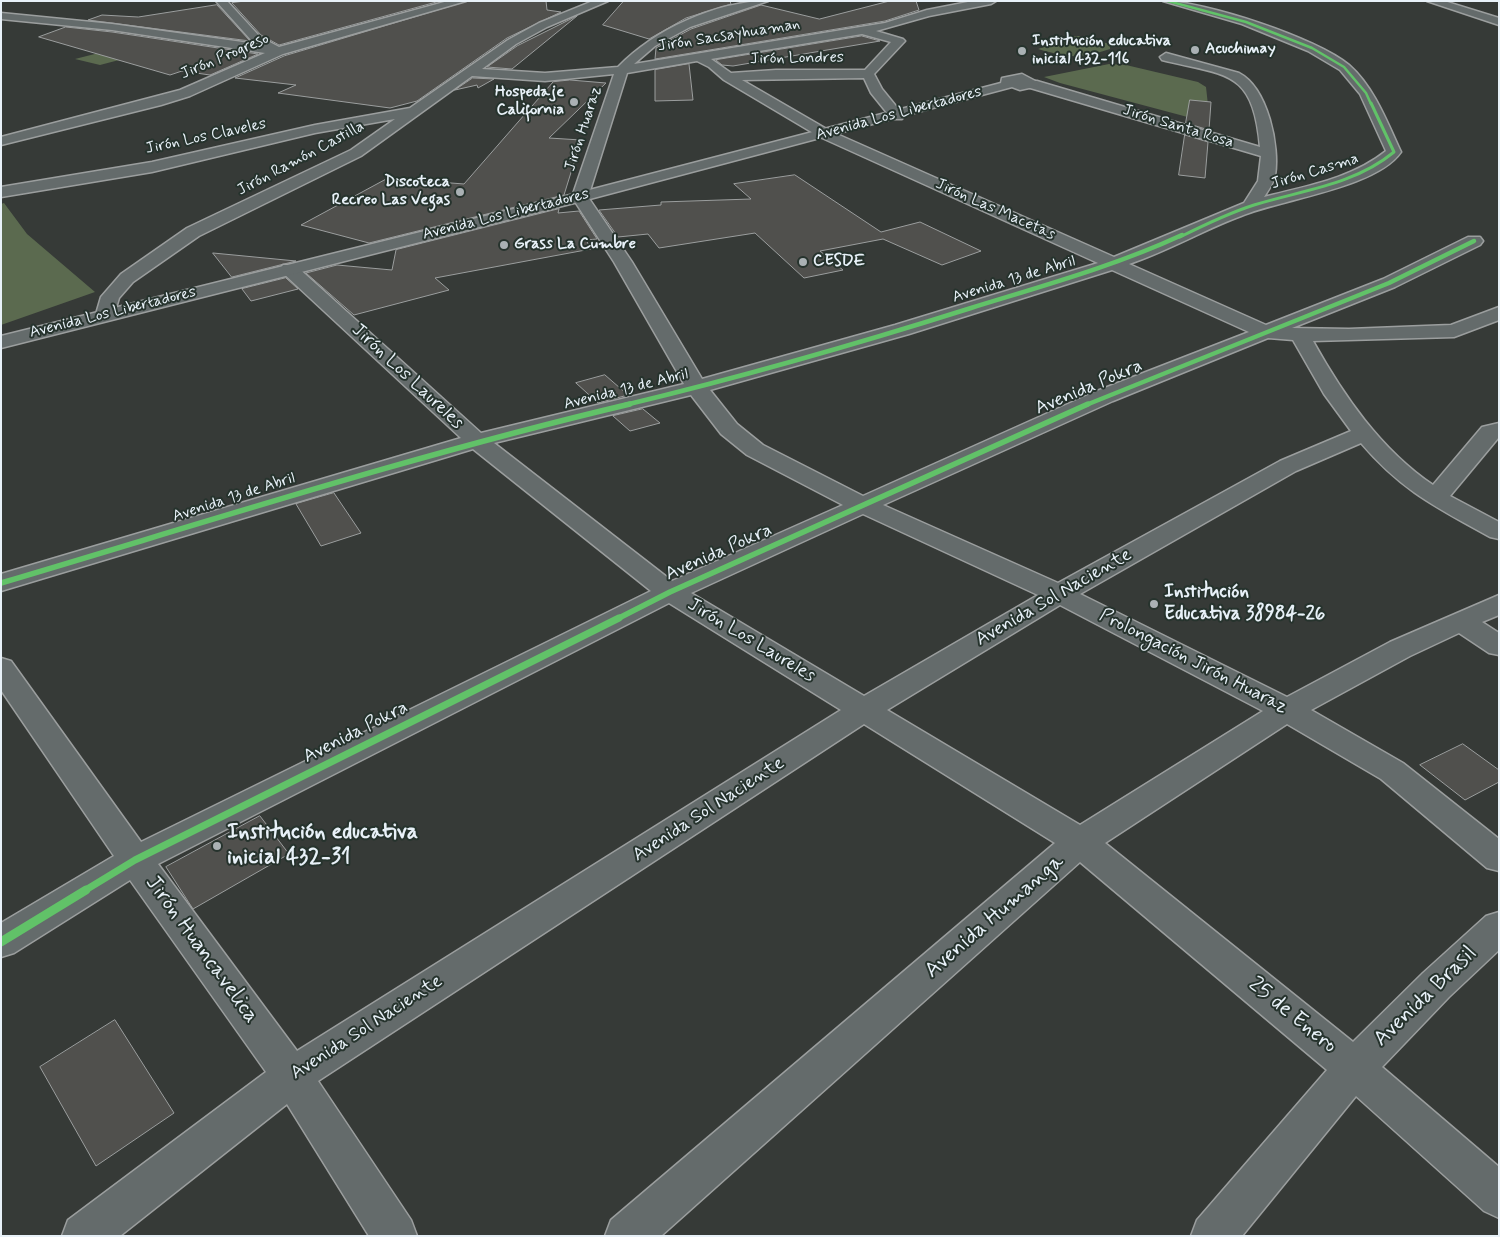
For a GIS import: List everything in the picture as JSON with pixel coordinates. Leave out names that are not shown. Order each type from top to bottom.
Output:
[{"type":"street","points":[[221,1],[256,39],[278,51]]},
{"type":"street","name":"Jirón Progreso","points":[[1,141],[156,102],[184,93],[278,51],[461,1]]},
{"type":"street","name":"Jirón Ramón Castilla","points":[[106,314],[110,298],[127,278],[193,232],[356,153],[418,111],[512,42],[543,25],[603,1]]},
{"type":"street","name":"Jirón Huaraz","points":[[696,387],[623,262],[580,197],[622,70],[638,52],[656,40],[697,22],[763,1]]},
{"type":"street","name":"Jirón Sacsayhuaman","points":[[470,72],[544,77],[707,61],[888,26],[940,10],[991,1]]},
{"type":"street","name":"Jirón Casma","points":[[1168,1],[1246,22],[1312,48],[1344,67],[1366,93],[1394,152],[1383,163],[1364,173],[1250,206]]},
{"type":"street","points":[[1432,1],[1499,22]]},
{"type":"street","points":[[925,4],[940,10]]},
{"type":"street","points":[[898,116],[876,90],[868,74],[906,36],[968,6]]},
{"type":"street","points":[[1,16],[112,27],[278,51]]},
{"type":"street","points":[[862,31],[906,36]]},
{"type":"street","points":[[1166,58],[1230,74],[1249,84],[1253,90],[1269,154],[1267,178],[1250,206]]},
{"type":"street","points":[[707,61],[776,74]]},
{"type":"street","name":"Jirón Las Macetas","points":[[707,61],[728,77],[825,134],[1266,332],[1300,335],[1454,331],[1499,313]]},
{"type":"street","name":"Jirón Londres","points":[[728,77],[776,74],[868,74]]},
{"type":"street","name":"Avenida Los Libertadores","points":[[1,342],[898,116],[1010,84],[1006,81],[1016,78],[1032,81],[1032,84]]},
{"type":"street","name":"Jirón Santa Rosa","points":[[1032,84],[1269,154]]},
{"type":"street","name":"Jirón Los Claveles","points":[[1,192],[152,167],[315,129],[418,111]]},
{"type":"street","name":"Avenida 13 de Abril","points":[[1,583],[313,488],[476,441],[696,387],[876,336],[1114,264],[1250,206]]},
{"type":"street","name":"Avenida Pokra","points":[[1,942],[135,860],[670,592],[1105,396],[1389,283],[1474,241]]},
{"type":"street","name":"Jirón Los Laureles","points":[[289,269],[476,441],[670,592],[1080,842]]},
{"type":"street","points":[[1300,335],[1314,362],[1364,433],[1413,482],[1499,532]]},
{"type":"street","name":"Prolongación Jirón Huaraz","points":[[696,387],[729,429],[755,450],[862,505],[1060,594],[1287,710],[1392,771],[1499,858]]},
{"type":"street","points":[[1436,496],[1490,432],[1499,430]]},
{"type":"street","name":"Avenida Sol Naciente","points":[[84,1236],[292,1076],[864,710],[1060,594],[1288,466],[1364,433]]},
{"type":"street","name":"Avenida Humanga","points":[[626,1236],[1080,842],[1287,710],[1400,649],[1499,604]]},
{"type":"street","points":[[1460,621],[1499,646]]},
{"type":"street","name":"Jirón Huancavelica","points":[[1,668],[135,860],[292,1076],[395,1236]]},
{"type":"street","name":"25 de Enero","points":[[1080,842],[1354,1068],[1499,1196]]},
{"type":"street","name":"Avenida Brasil","points":[[1213,1236],[1354,1068],[1436,985],[1499,927]]},
{"type":"green space","points":[[1079,36],[1110,44],[1110,49],[1082,56],[1066,56],[1038,49],[1064,40],[1064,37]]},
{"type":"green space","points":[[138,43],[161,49],[100,65],[75,59]]},
{"type":"green space","points":[[1109,64],[1126,65],[1198,82],[1206,87],[1210,123],[1060,83],[1044,77]]},
{"type":"green space","points":[[4,203],[27,234],[95,292],[1,325],[1,204]]},
{"type":"building","points":[[245,1],[440,1],[279,45],[261,35],[232,3]]},
{"type":"building","points":[[468,1],[546,1],[547,10],[561,12],[507,38],[417,101],[390,108],[278,93],[296,85],[235,78],[284,56]]},
{"type":"building","points":[[624,1],[730,1],[731,4],[686,18],[649,39],[603,25]]},
{"type":"building","points":[[890,1],[916,1],[919,10],[885,21],[655,59],[656,48],[691,29],[761,5],[819,19]]},
{"type":"building","points":[[217,5],[250,41],[88,20],[102,15],[138,17]]},
{"type":"building","points":[[577,16],[512,69],[487,67],[517,46]]},
{"type":"building","points":[[66,27],[258,54],[210,75],[182,71],[170,75],[39,37]]},
{"type":"building","points":[[862,36],[880,41],[733,66],[722,65],[716,60]]},
{"type":"building","points":[[689,64],[693,100],[655,101],[655,70]]},
{"type":"building","points":[[473,78],[494,79],[478,88],[477,85],[455,90]]},
{"type":"building","points":[[570,80],[606,83],[549,138],[581,140],[564,195],[369,243],[301,225],[388,178],[464,184],[553,82]]},
{"type":"building","points":[[1190,100],[1211,102],[1209,130],[1186,123]]},
{"type":"building","points":[[1185,135],[1208,142],[1205,178],[1179,175]]},
{"type":"building","points":[[795,175],[881,232],[920,222],[981,251],[942,265],[883,239],[820,251],[843,270],[804,278],[755,233],[659,248],[648,234],[618,237],[599,210],[661,205],[661,202],[751,199],[734,184]]},
{"type":"building","points":[[559,209],[558,213],[579,211],[597,239],[586,240],[591,249],[435,278],[449,290],[354,315],[306,273],[337,265],[392,270],[396,250]]},
{"type":"building","points":[[213,253],[296,261],[232,277]]},
{"type":"building","points":[[286,278],[298,289],[251,301],[242,289]]},
{"type":"building","points":[[605,375],[628,395],[598,403],[576,383]]},
{"type":"building","points":[[643,409],[660,423],[630,431],[613,416]]},
{"type":"building","points":[[334,493],[361,533],[321,546],[296,504]]},
{"type":"building","points":[[1463,744],[1499,770],[1499,782],[1465,800],[1420,765]]},
{"type":"building","points":[[260,816],[289,854],[193,909],[166,867]]},
{"type":"building","points":[[115,1020],[174,1113],[96,1166],[40,1067]]},
{"type":"cycle path","points":[[1,583],[473,442],[745,374],[954,314],[1127,259],[1251,206],[1346,180],[1380,163],[1394,152],[1366,93],[1344,67],[1312,48],[1246,22],[1168,1]]},
{"type":"cycle path","points":[[1,942],[135,860],[670,592],[1105,396],[1389,283],[1474,241]]},
{"type":"place","name":"Acuchimay","points":[[1195,50]]},
{"type":"place","name":"Institución educativa inicial 432-116","points":[[1022,51]]},
{"type":"place","name":"Hospedaje California","points":[[574,102]]},
{"type":"place","name":"Discoteca Recreo Las Vegas","points":[[460,192]]},
{"type":"place","name":"Grass La Cumbre","points":[[504,245]]},
{"type":"place","name":"CESDE","points":[[803,262]]},
{"type":"place","name":"Institución Educativa 38984-26","points":[[1154,604]]},
{"type":"place","name":"Institución educativa inicial 432-31","points":[[217,846]]}]
